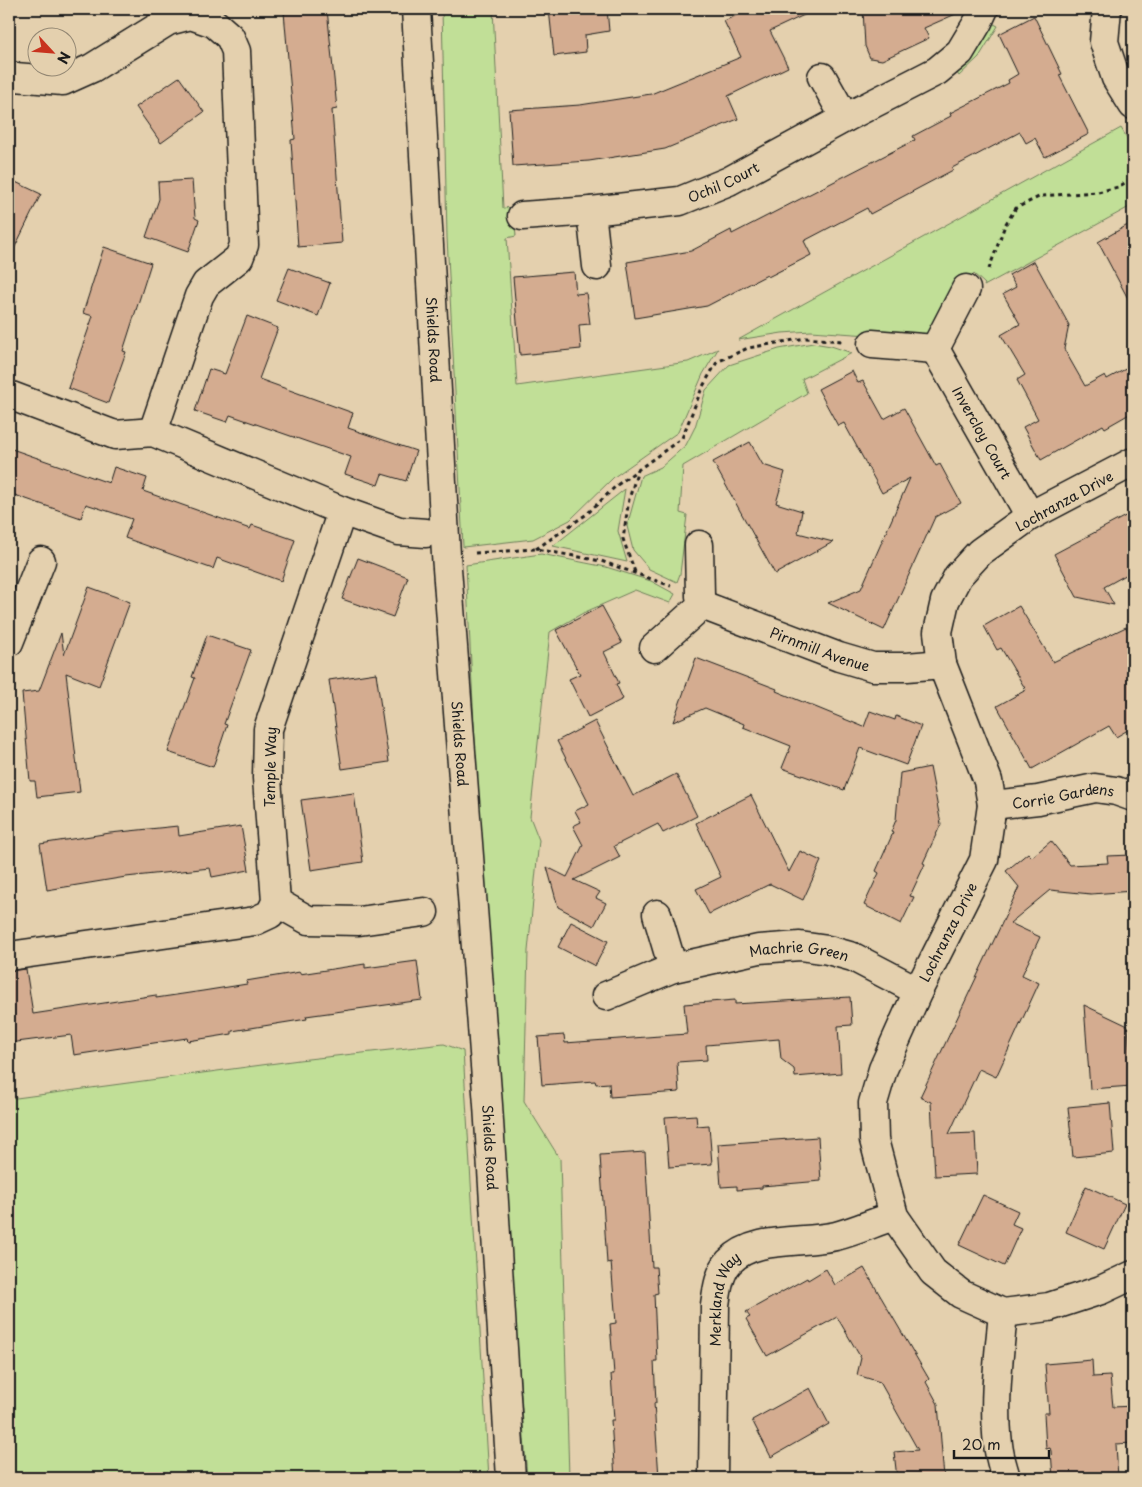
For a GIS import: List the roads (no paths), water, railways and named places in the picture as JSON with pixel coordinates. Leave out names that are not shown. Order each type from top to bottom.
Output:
[{"type":"street","name":"Shields Road","points":[[416,9],[446,555],[488,1105],[511,1478]]},
{"type":"street","name":"Ochil Court","points":[[522,216],[591,211],[680,200],[728,181],[937,71],[960,52],[984,9]]},
{"type":"street","points":[[1106,9],[1104,42],[1116,78],[1133,105]]},
{"type":"street","points":[[11,80],[63,81],[92,68],[168,21],[191,16],[214,23],[230,37],[236,51],[244,245],[239,258],[206,284],[199,296],[153,432]]},
{"type":"street","points":[[822,77],[845,118]]},
{"type":"street","points":[[591,211],[598,266]]},
{"type":"street","points":[[872,344],[935,349],[966,289]]},
{"type":"street","name":"Invercloy Court","points":[[935,349],[1030,516]]},
{"type":"street","points":[[9,395],[115,435],[153,432],[342,511],[399,531],[426,532]]},
{"type":"street","name":"Lochranza Drive","points":[[1003,1313],[961,1294],[933,1272],[894,1216],[874,1140],[872,1103],[883,1069],[918,991],[984,860],[992,805],[988,781],[942,664],[938,632],[945,601],[958,576],[980,552],[1030,516],[1133,462]]},
{"type":"street","name":"Temple Way","points":[[276,902],[267,778],[268,729],[342,511]]},
{"type":"street","points":[[654,648],[701,601],[700,545]]},
{"type":"street","points":[[9,642],[41,561]]},
{"type":"street","name":"Pirnmill Avenue","points":[[701,601],[840,657],[873,667],[942,664]]},
{"type":"street","name":"Corrie Gardens","points":[[992,805],[1038,800],[1095,788],[1133,796]]},
{"type":"street","points":[[9,956],[254,921],[270,914],[276,902],[308,920],[359,921],[424,912]]},
{"type":"street","points":[[657,914],[673,968]]},
{"type":"street","name":"Machrie Green","points":[[606,996],[673,968],[759,949],[800,946],[828,950],[853,957],[918,991]]},
{"type":"street","name":"Merkland Way","points":[[713,1478],[714,1305],[720,1280],[729,1262],[751,1247],[835,1236],[894,1216]]},
{"type":"street","points":[[1006,1478],[998,1445],[997,1405],[997,1373],[1003,1313],[1049,1307],[1101,1290],[1133,1275]]}]
